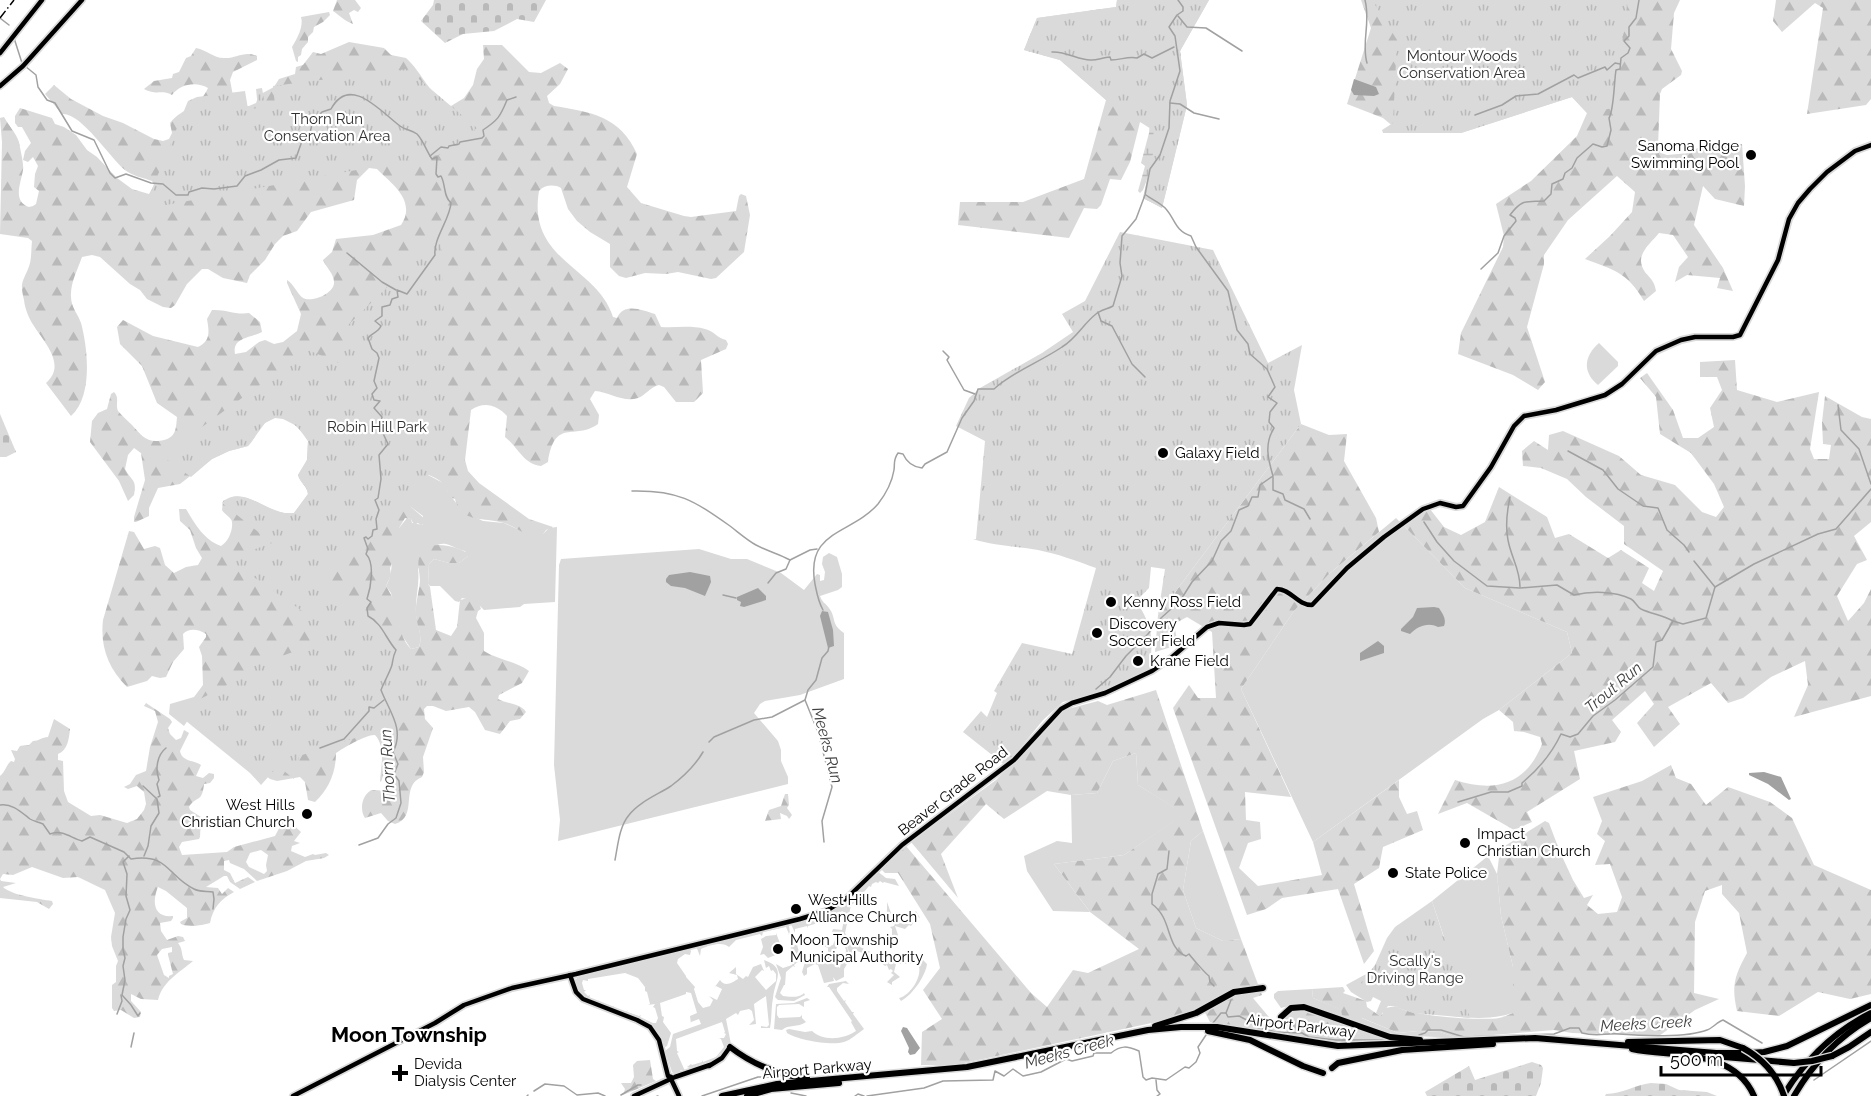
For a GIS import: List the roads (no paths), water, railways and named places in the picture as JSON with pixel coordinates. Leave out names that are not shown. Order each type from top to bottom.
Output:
[{"type":"highway","points":[[1107,1038],[1182,1019],[1234,992],[1260,986]]},
{"type":"highway","name":"Airport Parkway","points":[[722,1096],[761,1086],[967,1067],[1165,1028],[1197,1027],[1239,1030],[1338,1046],[1551,1039],[1716,1053],[1764,1052],[1797,1042],[1871,1005]]},
{"type":"highway","points":[[1278,1009],[1282,1011],[1304,1007],[1398,1039],[1472,1041]]},
{"type":"highway","points":[[1281,1017],[1287,1010]]},
{"type":"highway","points":[[1783,1096],[1801,1068],[1814,1054],[1842,1030],[1871,1013]]},
{"type":"highway","points":[[1794,1096],[1809,1072],[1827,1052],[1848,1033],[1871,1018]]},
{"type":"highway","points":[[1207,1030],[1250,1040],[1303,1066],[1323,1073]]},
{"type":"highway","name":"Airport Parkway","points":[[732,1096],[769,1087],[963,1070],[1164,1031],[1233,1032],[1316,1047],[1346,1049],[1562,1043],[1794,1062],[1812,1061],[1832,1056],[1871,1032]]},
{"type":"highway","points":[[1551,1039],[1633,1042],[1720,1041],[1743,1048],[1766,1064],[1779,1082],[1783,1096]]},
{"type":"highway","points":[[1332,1068],[1338,1063],[1387,1053],[1506,1043]]},
{"type":"highway","points":[[730,1047],[750,1061],[785,1074],[806,1078],[844,1078]]},
{"type":"highway","points":[[1632,1049],[1698,1057],[1722,1063],[1740,1074],[1754,1096]]},
{"type":"highway","points":[[747,1096],[778,1089],[886,1077]]},
{"type":"main road","points":[[0,53],[42,0]]},
{"type":"main road","points":[[0,87],[82,0]]},
{"type":"main road","name":"Beaver Grade Road","points":[[293,1096],[407,1038],[469,1003],[519,986],[805,918],[836,906],[902,845],[1014,760],[1061,709],[1072,703],[1106,693],[1152,672],[1207,627],[1219,623],[1250,624],[1277,589],[1285,590],[1303,604],[1312,605],[1347,568],[1423,509],[1440,503],[1456,507],[1463,506],[1491,467],[1514,426],[1524,417],[1605,395],[1622,384],[1656,351],[1681,340],[1695,337],[1739,336],[1778,260],[1790,219],[1798,203],[1827,172],[1855,151],[1871,145]]},
{"type":"main road","points":[[570,975],[576,992],[585,1001],[648,1025],[658,1037],[678,1095]]},
{"type":"main road","points":[[634,1096],[658,1086],[670,1076],[688,1076],[710,1065],[722,1058],[730,1047]]},
{"type":"main road","points":[[658,1086],[670,1076],[682,1075],[710,1065]]},
{"type":"main road","points":[[658,1086],[670,1086],[678,1095]]},
{"type":"waterway","name":"Meeks Run","points":[[823,610],[815,584],[814,566],[817,553],[823,543],[878,504],[890,484],[898,453],[903,454],[911,464],[922,468],[947,452],[978,389],[994,389],[1067,343],[1098,313],[1113,306],[1122,276],[1120,263],[1122,236],[1136,219],[1145,195],[1150,169],[1160,155],[1169,128],[1170,101],[1180,71],[1175,36],[1169,27],[1177,15],[1183,11],[1178,0]]},
{"type":"waterway","points":[[1365,0],[1367,63]]},
{"type":"waterway","points":[[1481,269],[1498,253],[1504,236],[1516,221],[1510,215],[1518,206],[1524,202],[1544,201],[1551,194],[1552,184],[1563,179],[1577,158],[1593,144],[1607,146],[1611,130],[1609,118],[1616,70],[1620,69],[1621,58],[1628,53],[1630,48],[1624,41],[1629,36],[1629,27],[1636,18],[1639,0]]},
{"type":"waterway","points":[[1178,16],[1187,27],[1206,28],[1242,51]]},
{"type":"waterway","name":"Thorn Run","points":[[0,18],[9,25]]},
{"type":"waterway","name":"Thorn Run","points":[[14,38],[22,63]]},
{"type":"waterway","points":[[1052,52],[1086,60],[1110,57],[1111,60],[1137,58],[1144,54],[1152,58],[1174,47]]},
{"type":"waterway","points":[[1475,115],[1502,105],[1516,96],[1538,94],[1574,75],[1578,78],[1605,67],[1607,70],[1615,63],[1620,64]]},
{"type":"waterway","name":"Thorn Run","points":[[25,66],[36,75],[38,87],[47,100],[55,103],[72,131],[94,140],[110,173],[115,178],[126,174],[151,183],[163,184],[176,195],[188,195],[189,192],[202,188],[237,186],[245,176],[279,160],[296,158],[302,141],[309,136],[313,121],[347,95],[356,95],[375,105],[402,127],[417,134],[432,159],[437,157],[436,174],[438,177],[441,176],[451,203],[437,242],[435,255],[407,294],[397,290],[398,297],[392,299],[390,305],[382,307],[382,316],[375,321],[381,326],[368,338],[379,358],[374,381],[377,388],[372,394],[374,400],[380,401],[374,408],[382,417],[380,427],[388,444],[379,455],[381,479],[378,498],[375,500],[379,510],[376,519],[377,529],[373,530],[372,536],[368,539],[364,538],[368,549],[366,554],[371,563],[371,582],[367,599],[371,602],[367,608],[368,616],[380,627],[396,650],[381,690],[397,728],[393,752],[398,764],[394,774],[399,781],[401,803],[396,818],[388,824],[378,838],[359,845]]},
{"type":"waterway","points":[[430,156],[441,147],[448,148],[460,142],[482,138],[483,130],[498,118],[507,100],[516,97]]},
{"type":"waterway","points":[[1170,103],[1180,104],[1194,113],[1219,119]]},
{"type":"waterway","points":[[1096,689],[1110,677],[1161,618],[1180,601],[1192,582],[1212,561],[1221,541],[1231,531],[1239,510],[1248,506],[1252,497],[1258,497],[1260,485],[1273,476],[1268,458],[1268,446],[1274,428],[1269,422],[1270,412],[1277,403],[1268,397],[1275,387],[1267,369],[1250,354],[1248,344],[1237,330],[1228,291],[1196,247],[1191,236],[1178,228],[1164,207],[1146,195]]},
{"type":"waterway","points":[[347,253],[382,282],[396,290]]},
{"type":"waterway","points":[[1098,312],[1101,321],[1112,326],[1132,364],[1145,377]]},
{"type":"waterway","points":[[943,351],[949,357],[947,360],[964,390],[975,394]]},
{"type":"waterway","points":[[1838,405],[1841,430],[1859,449],[1871,484]]},
{"type":"waterway","points":[[1568,451],[1603,470],[1618,489],[1643,506],[1658,508],[1667,530],[1689,552]]},
{"type":"waterway","points":[[1273,477],[1273,490],[1283,494],[1285,500],[1304,509],[1310,519]]},
{"type":"waterway","name":"Trout Run","points":[[1458,802],[1491,792],[1508,792],[1522,786],[1522,783],[1549,754],[1561,734],[1570,737],[1578,734],[1593,716],[1653,667],[1656,642],[1662,640],[1673,621],[1683,624],[1706,618],[1715,587],[1754,564],[1818,534],[1836,529],[1871,489]]},
{"type":"waterway","points":[[632,491],[662,492],[684,498],[706,509],[756,545],[790,560]]},
{"type":"waterway","points":[[1510,497],[1507,534],[1519,574],[1520,587]]},
{"type":"waterway","points":[[1424,522],[1437,542],[1454,561],[1487,586],[1520,588],[1557,585],[1574,595],[1595,592],[1618,594],[1631,599],[1641,609],[1673,621]]},
{"type":"waterway","points":[[768,583],[776,573],[786,569],[790,560],[817,549]]},
{"type":"waterway","points":[[1694,561],[1715,587]]},
{"type":"waterway","points":[[723,595],[736,598]]},
{"type":"waterway","name":"Meeks Run","points":[[824,842],[822,821],[832,787],[818,732],[805,700],[808,690],[816,680],[822,658],[829,646]]},
{"type":"waterway","points":[[320,748],[344,739],[369,711],[369,707],[374,708],[384,700]]},
{"type":"waterway","points":[[709,742],[714,737],[754,720],[772,717],[805,700]]},
{"type":"waterway","points":[[158,797],[160,796],[157,784],[159,780],[158,762],[166,748]]},
{"type":"waterway","points":[[615,860],[621,831],[633,810],[680,779],[703,752]]},
{"type":"waterway","points":[[143,786],[157,799],[159,813],[151,826],[144,856]]},
{"type":"waterway","points":[[0,805],[12,807],[30,819],[43,824],[50,834],[62,833],[82,841],[90,837],[124,852],[131,859],[144,858],[161,862],[185,884],[194,889],[213,892],[213,909]]},
{"type":"waterway","points":[[1169,851],[1167,869],[1158,874],[1152,894],[1152,904],[1163,917],[1179,952],[1186,956],[1189,954],[1209,976],[1214,986]]},
{"type":"waterway","points":[[129,856],[123,862],[127,874],[126,896],[130,910],[123,937],[125,980],[122,995],[138,1016],[140,1013]]},
{"type":"waterway","points":[[117,1014],[122,1001],[121,995]]},
{"type":"waterway","points":[[1226,1013],[1231,1000]]},
{"type":"waterway","name":"Meeks Creek","points":[[1213,1023],[1221,1013],[1226,1013],[1228,1017],[1239,1016],[1275,1032],[1302,1033],[1309,1037],[1336,1040],[1385,1040]]},
{"type":"waterway","name":"Meeks Creek","points":[[1419,1035],[1428,1030],[1441,1030],[1464,1037],[1554,1034],[1570,1028],[1579,1028],[1582,1033],[1592,1035],[1676,1035],[1698,1033],[1723,1020],[1762,1043]]},
{"type":"waterway","points":[[131,1047],[134,1033]]},
{"type":"waterway","name":"Meeks Creek","points":[[867,1096],[924,1088],[943,1081],[993,1080],[995,1071],[1004,1076],[1013,1069],[1023,1076],[1041,1072],[1066,1059],[1072,1061],[1093,1056],[1094,1053],[1111,1053],[1124,1047],[1139,1051],[1143,1077],[1146,1080],[1152,1078],[1166,1080],[1196,1062],[1200,1053],[1198,1047],[1206,1035]]},
{"type":"waterway","points":[[1814,1080],[1871,1041]]},
{"type":"waterway","name":"Meeks Creek","points":[[702,1096],[758,1077],[771,1077]]},
{"type":"waterway","points":[[1156,1080],[1160,1094],[1157,1096]]},
{"type":"waterway","name":"Meeks Creek","points":[[534,1091],[545,1084],[564,1086],[577,1095],[598,1093],[605,1096]]},
{"type":"waterway","name":"Meeks Creek","points":[[621,1095],[641,1085]]},
{"type":"waterway","name":"Meeks Creek","points":[[791,1093],[806,1096]]},
{"type":"waterway","name":"Meeks Creek","points":[[855,1096],[858,1094],[864,1096]]},
{"type":"railway","points":[[0,18],[14,0]]},
{"type":"place","name":"Sanoma Ridge Swimming Pool","points":[[1751,155]]},
{"type":"place","name":"Galaxy Field","points":[[1163,453]]},
{"type":"place","name":"Kenny Ross Field","points":[[1111,602]]},
{"type":"place","name":"Discovery Soccer Field","points":[[1097,633]]},
{"type":"place","name":"Krane Field","points":[[1138,661]]},
{"type":"place","name":"West Hills Christian Church","points":[[307,814]]},
{"type":"place","name":"Impact Christian Church","points":[[1465,843]]},
{"type":"place","name":"State Police","points":[[1393,873]]},
{"type":"place","name":"West Hills Alliance Church","points":[[796,909]]},
{"type":"place","name":"Moon Township Municipal Authority","points":[[778,949]]},
{"type":"place","name":"Devida Dialysis Center","points":[[400,1073]]},
{"type":"district","name":"Moon Township","points":[[409,1035]]},
{"type":"park label","name":"Montour Woods Conservation Area","points":[[1462,64]]},
{"type":"park label","name":"Thorn Run Conservation Area","points":[[327,128]]},
{"type":"park label","name":"Robin Hill Park","points":[[377,427]]},
{"type":"park label","name":"Scally's Driving Range","points":[[1415,970]]}]
